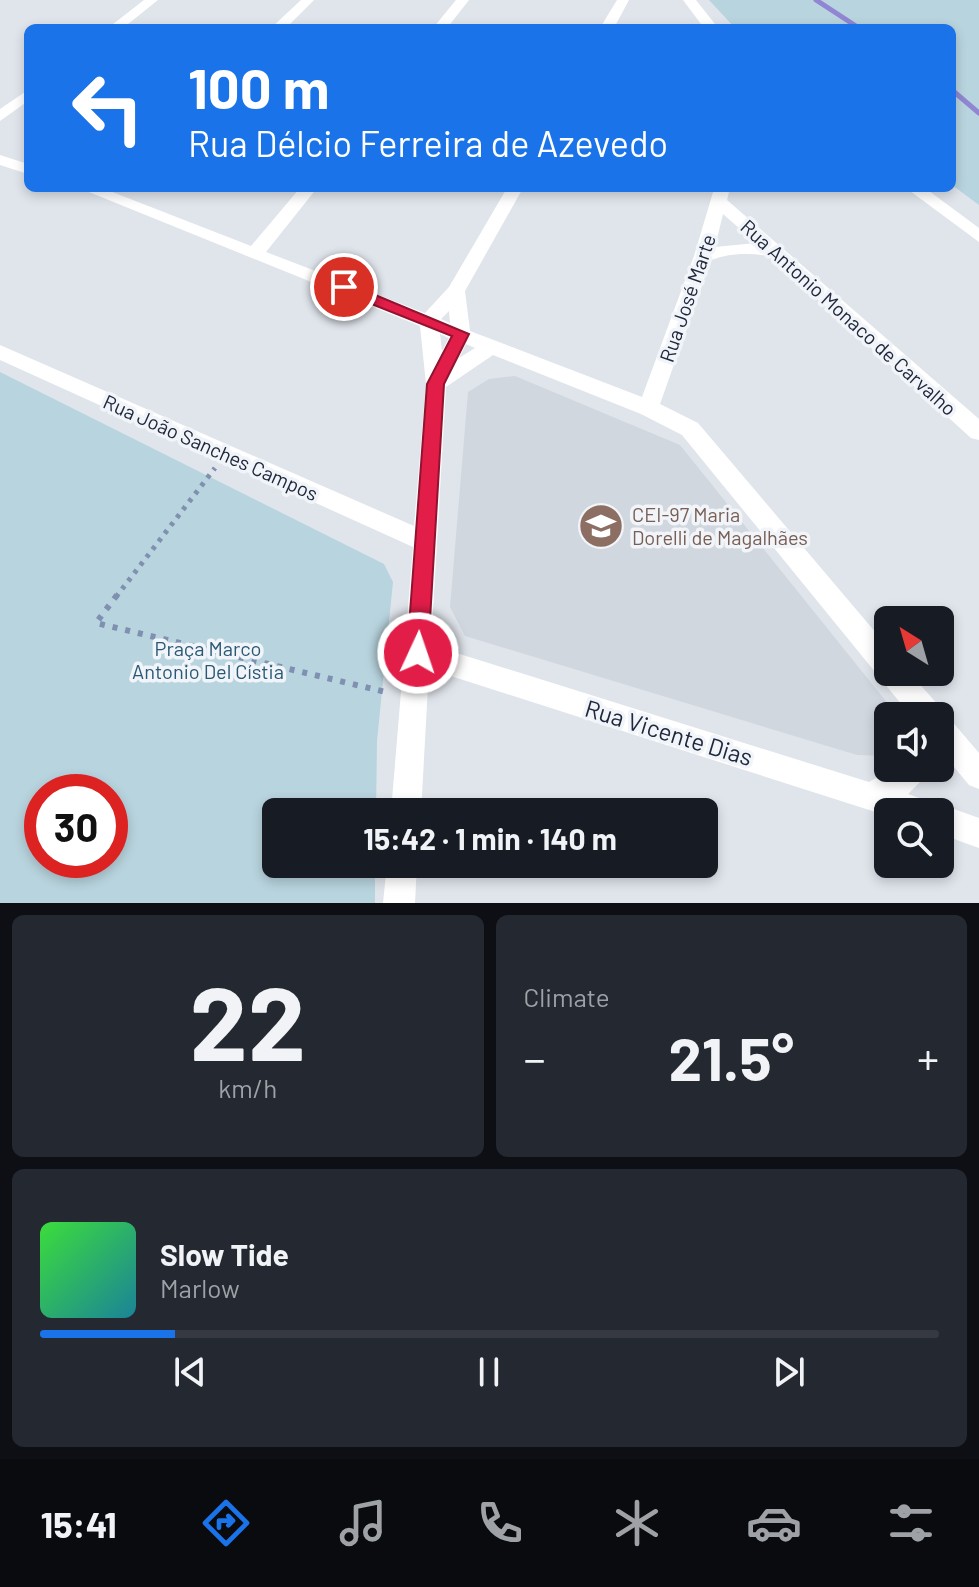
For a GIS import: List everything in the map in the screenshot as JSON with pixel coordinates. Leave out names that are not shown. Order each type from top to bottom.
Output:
[{"type":"street","points":[[120,24],[152,0]]},
{"type":"street","points":[[282,24],[308,0]]},
{"type":"street","points":[[443,24],[463,0]]},
{"type":"street","points":[[609,24],[623,0]]},
{"type":"street","points":[[689,0],[708,24]]},
{"type":"street","points":[[0,116],[24,97]]},
{"type":"street","points":[[0,160],[24,168]]},
{"type":"street","points":[[106,192],[648,408],[690,429],[874,650]]},
{"type":"street","points":[[256,252],[306,192]]},
{"type":"street","points":[[407,798],[436,384],[429,321],[456,291],[513,192]]},
{"type":"street","points":[[919,192],[979,236]]},
{"type":"street","name":"Rua Antonio Monaco de Carvalho","points":[[721,195],[779,252],[979,432]]},
{"type":"street","name":"Rua José Marte","points":[[648,408],[703,256],[721,195]]},
{"type":"street","points":[[703,256],[720,249],[779,252]]},
{"type":"street","points":[[403,310],[456,291]]},
{"type":"street","points":[[436,384],[461,334],[456,291]]},
{"type":"street","points":[[436,384],[492,346]]},
{"type":"street","name":"Rua João Sanches Campos","points":[[0,352],[423,541]]},
{"type":"street","name":"Rua Vicente Dias","points":[[418,653],[880,798]]},
{"type":"street","points":[[903,686],[916,702]]},
{"type":"street","points":[[954,746],[979,775]]},
{"type":"street","points":[[872,795],[899,782]]},
{"type":"street","points":[[954,824],[979,833]]},
{"type":"street","points":[[399,903],[401,878]]},
{"type":"path","points":[[225,454],[96,623],[415,698]]},
{"type":"shaded area","name":"CEI-97 Maria Dorelli de Magalhães","points":[[515,376],[680,445],[887,702],[874,702],[874,756],[857,755],[465,636],[450,607],[468,392],[489,379]]},
{"type":"green space","points":[[709,0],[979,0],[979,205],[956,188],[956,24],[731,24]]},
{"type":"green space","name":"Praça Marco Antonio Del Cístia","points":[[0,372],[384,564],[393,582],[377,741],[376,798],[262,798],[262,878],[375,878],[375,903],[0,903]]},
{"type":"waterway","points":[[816,0],[853,24]]},
{"type":"waterway","points":[[956,93],[979,113]]},
{"type":"place","name":"CEI-97 Maria Dorelli de Magalhães","points":[[601,526]]},
{"type":"route","points":[[344,287],[461,334],[436,384],[423,541],[418,653]]}]
